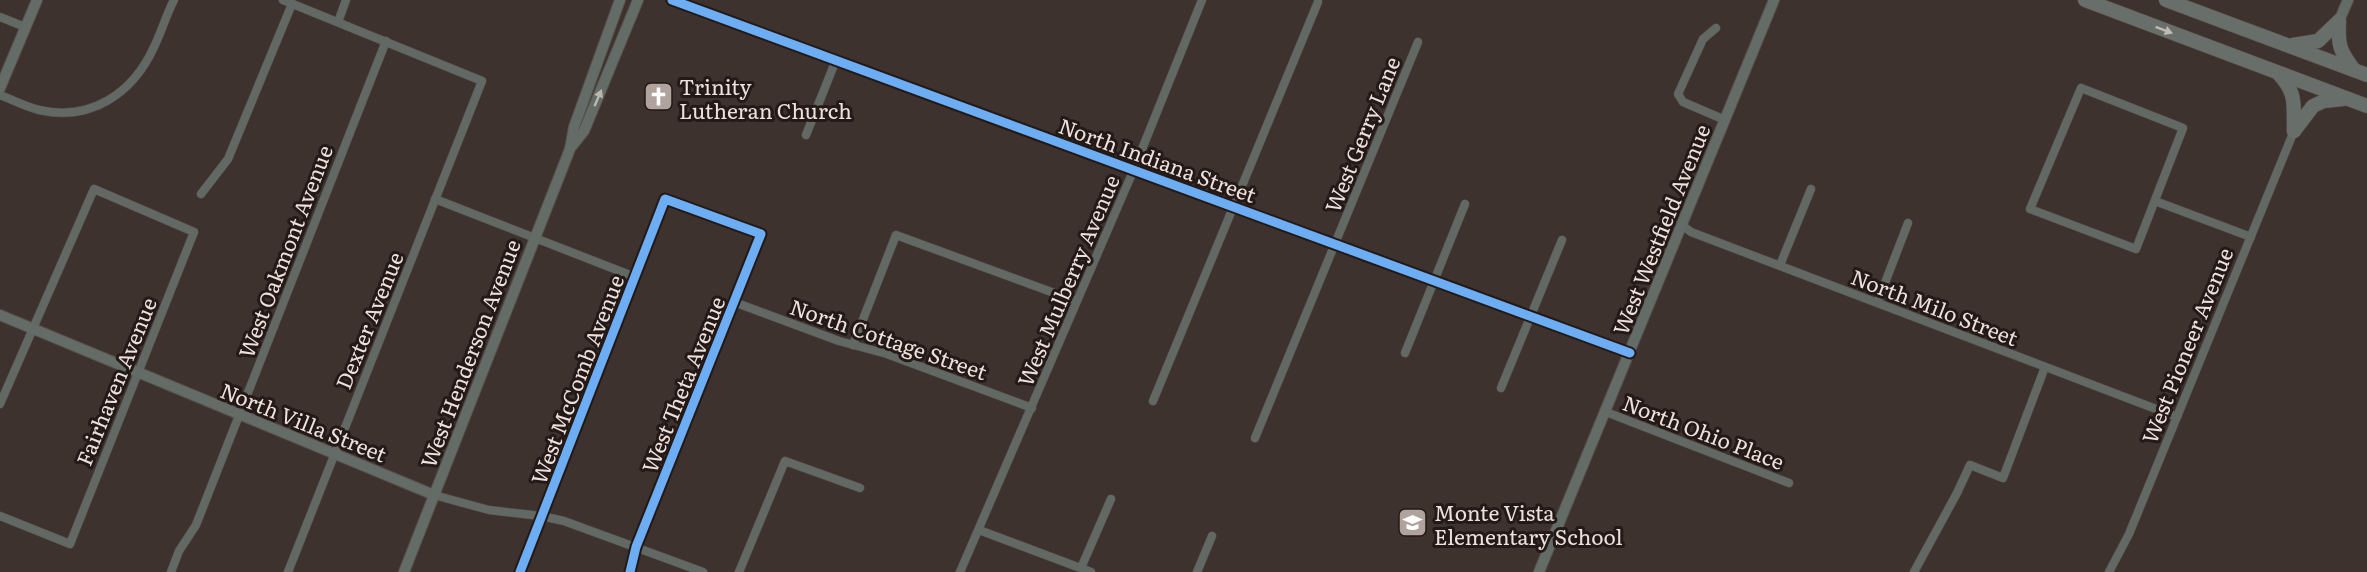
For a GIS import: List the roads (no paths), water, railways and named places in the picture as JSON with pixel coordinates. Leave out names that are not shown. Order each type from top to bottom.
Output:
[{"type":"highway","points":[[2085,0],[2367,106]]},
{"type":"highway","points":[[2166,0],[2360,73]]},
{"type":"highway","points":[[2286,45],[2301,45],[2318,41],[2339,21]]},
{"type":"highway","points":[[2339,21],[2339,45],[2360,73]]},
{"type":"highway","points":[[2278,73],[2289,86],[2295,100],[2294,131]]},
{"type":"highway","points":[[2294,131],[2313,106],[2324,101],[2346,98]]},
{"type":"street","points":[[0,88],[37,0]]},
{"type":"street","points":[[0,95],[37,110],[58,113],[85,110],[110,101],[128,86],[142,69],[155,46],[164,18],[174,0]]},
{"type":"street","points":[[283,0],[386,40]]},
{"type":"street","points":[[338,22],[346,0]]},
{"type":"street","name":"West Henderson Avenue","points":[[404,572],[570,149],[574,127],[620,0]]},
{"type":"street","name":"West Henderson Avenue","points":[[570,149],[584,130],[638,0]]},
{"type":"street","name":"North Indiana Street","points":[[672,0],[1630,353]]},
{"type":"street","name":"West Mulberry Avenue","points":[[960,572],[1134,169],[1202,0]]},
{"type":"street","name":"West Westfield Avenue","points":[[1539,572],[1774,0]]},
{"type":"street","points":[[2339,21],[2348,0]]},
{"type":"street","points":[[1153,401],[1318,2]]},
{"type":"street","points":[[201,195],[228,159],[292,4]]},
{"type":"street","points":[[0,17],[25,27]]},
{"type":"street","points":[[1716,28],[1703,39],[1678,94],[1683,102],[1725,120]]},
{"type":"street","name":"Dexter Avenue","points":[[288,572],[482,81],[386,40]]},
{"type":"street","name":"West Oakmont Avenue","points":[[171,572],[179,551],[196,525],[386,40]]},
{"type":"street","name":"West Gerry Lane","points":[[1255,438],[1418,42]]},
{"type":"street","points":[[806,135],[836,60]]},
{"type":"street","points":[[2081,88],[2183,128],[2155,201],[2136,249],[2030,209],[2081,88]]},
{"type":"street","name":"West Pioneer Avenue","points":[[2109,572],[2130,534],[2294,131]]},
{"type":"street","name":"Fairhaven Avenue","points":[[0,516],[70,544],[136,373],[194,232],[94,189],[33,328]]},
{"type":"street","points":[[1780,265],[1811,189]]},
{"type":"street","points":[[435,199],[635,277]]},
{"type":"street","name":"West McComb Avenue","points":[[519,572],[665,199],[761,234]]},
{"type":"street","points":[[2155,201],[2251,237]]},
{"type":"street","points":[[1405,353],[1465,204]]},
{"type":"street","points":[[1878,302],[1908,222]]},
{"type":"street","name":"North Milo Street","points":[[1682,225],[1690,232],[2177,417]]},
{"type":"street","name":"West Theta Avenue","points":[[630,572],[636,547],[761,234]]},
{"type":"street","points":[[853,345],[896,235],[1076,301]]},
{"type":"street","points":[[1501,388],[1562,240]]},
{"type":"street","name":"North Cottage Street","points":[[734,302],[853,345],[887,354],[1032,408]]},
{"type":"street","name":"North Villa Street","points":[[0,315],[434,495],[489,510],[541,516],[578,525],[703,572]]},
{"type":"street","points":[[0,404],[33,328]]},
{"type":"street","points":[[1914,572],[1970,465],[2003,478],[2045,368]]},
{"type":"street","name":"North Ohio Place","points":[[1606,412],[1789,483]]},
{"type":"street","points":[[739,572],[785,461],[860,488]]},
{"type":"street","points":[[1081,568],[1111,499]]},
{"type":"street","points":[[979,530],[1092,572]]},
{"type":"street","points":[[1197,572],[1212,536]]},
{"type":"place","name":"Trinity Lutheran Church","points":[[658,97]]},
{"type":"place","name":"Monte Vista Elementary School","points":[[1413,523]]}]
